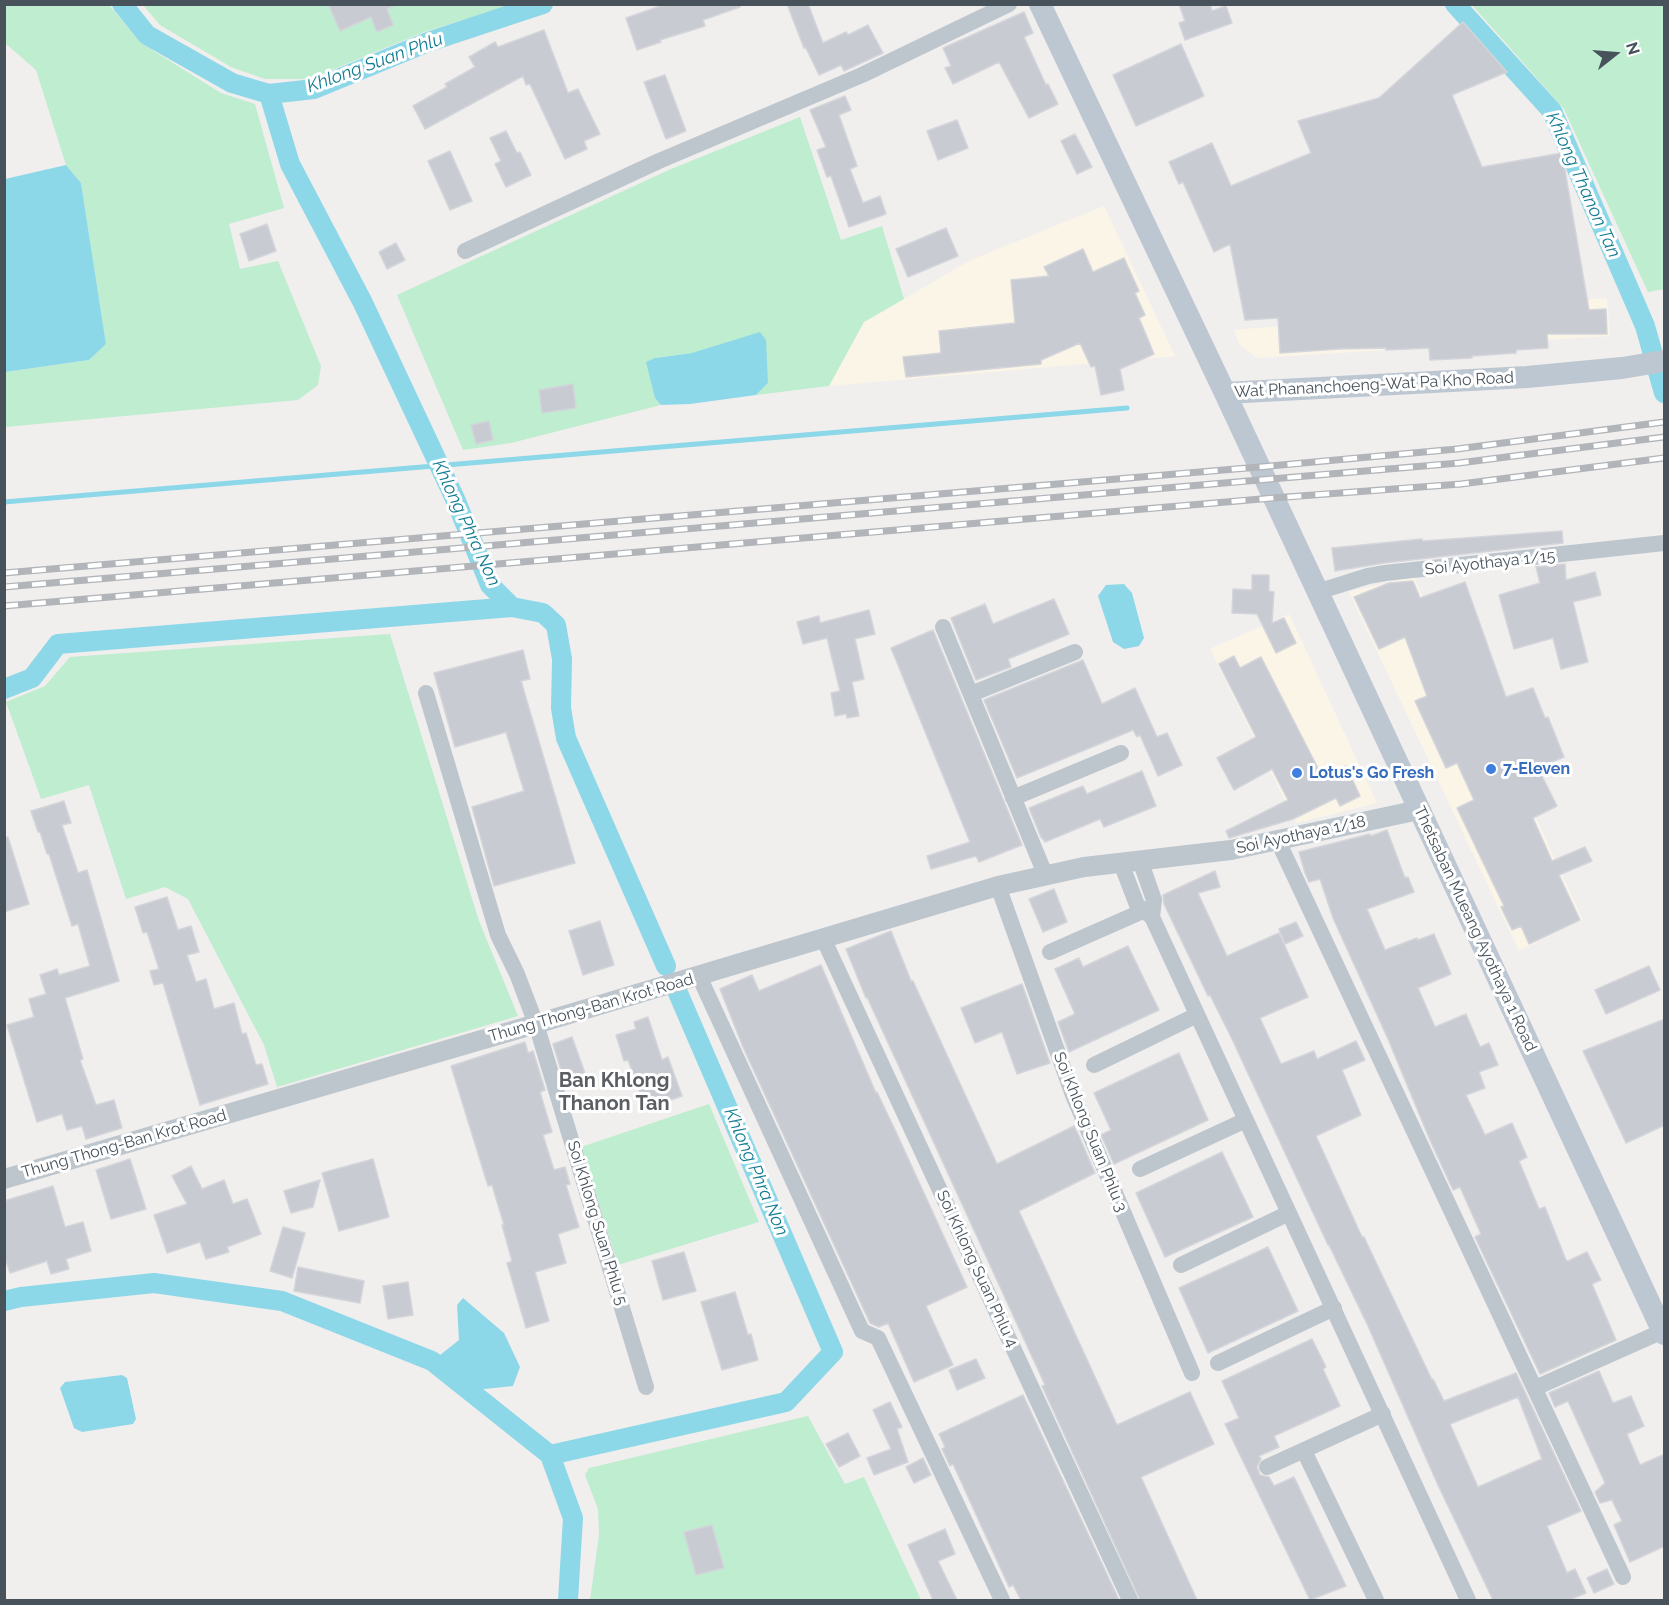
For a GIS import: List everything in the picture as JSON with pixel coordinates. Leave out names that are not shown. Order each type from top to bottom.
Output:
[{"type":"main road","name":"Wat Phananchoeng-Wat Pa Kho Road","points":[[1041,4],[1226,393],[1473,380],[1622,368],[1665,361]]},
{"type":"main road","name":"Thetsaban Mueang Ayothaya 1 Road","points":[[1226,393],[1664,1332]]},
{"type":"street","points":[[465,251],[659,161],[862,75],[1009,4]]},
{"type":"street","name":"Soi Ayothaya 1/15","points":[[1317,592],[1385,573],[1665,543]]},
{"type":"street","points":[[943,627],[1045,874]]},
{"type":"street","points":[[971,694],[1075,652]]},
{"type":"street","name":"Soi Khlong Suan Phlu 5","points":[[426,693],[498,935],[517,974],[536,1024],[646,1387]]},
{"type":"street","points":[[1014,798],[1122,753]]},
{"type":"street","name":"Soi Ayothaya 1/18","points":[[1181,856],[1278,841],[1419,810]]},
{"type":"street","points":[[1278,841],[1623,1577]]},
{"type":"street","name":"Thung Thong-Ban Krot Road","points":[[4,1179],[998,886],[1045,874],[1181,856]]},
{"type":"street","points":[[1131,861],[1146,907],[1468,1600]]},
{"type":"street","name":"Soi Khlong Suan Phlu 3","points":[[998,886],[1073,1095],[1192,1373]]},
{"type":"street","points":[[1050,952],[1146,907]]},
{"type":"street","name":"Soi Khlong Suan Phlu 4","points":[[823,938],[1130,1600]]},
{"type":"street","points":[[699,976],[862,1331],[878,1338],[1002,1600]]},
{"type":"street","points":[[1094,1065],[1197,1015]]},
{"type":"street","points":[[1140,1169],[1246,1120]]},
{"type":"street","points":[[1181,1265],[1289,1213]]},
{"type":"street","points":[[1218,1363],[1334,1308]]},
{"type":"street","points":[[1535,1388],[1664,1332]]},
{"type":"street","points":[[1267,1467],[1383,1414]]},
{"type":"street","points":[[1304,1451],[1376,1600]]},
{"type":"shaded area","points":[[1104,206],[1175,356],[829,386],[864,322],[971,260]]},
{"type":"shaded area","points":[[1607,298],[1610,336],[1257,358],[1239,344],[1234,330]]},
{"type":"shaded area","points":[[1414,576],[1455,678],[1517,777],[1583,920],[1519,951],[1349,592]]},
{"type":"shaded area","points":[[1289,614],[1377,803],[1296,823],[1210,649]]},
{"type":"green space","points":[[5,5],[109,5],[141,43],[221,93],[255,104],[284,208],[229,224],[240,269],[278,261],[321,366],[318,385],[298,400],[5,427],[4,372],[89,360],[106,344],[81,183],[66,165],[36,70],[5,43]]},
{"type":"green space","points":[[143,5],[511,5],[424,32],[310,79],[265,79],[231,67],[160,25]]},
{"type":"green space","points":[[1472,5],[1664,5],[1664,289],[1648,292],[1564,109]]},
{"type":"green space","points":[[800,117],[841,240],[882,226],[904,299],[864,322],[829,386],[756,395],[768,383],[692,353],[655,358],[655,398],[661,405],[511,443],[463,450],[397,295],[671,169]]},
{"type":"green space","points":[[390,634],[479,921],[518,1016],[277,1087],[264,1045],[188,899],[165,887],[126,899],[89,785],[41,799],[6,702],[45,686],[70,657]]},
{"type":"green space","points":[[709,1104],[759,1222],[618,1265],[581,1147]]},
{"type":"green space","points":[[808,1416],[845,1484],[864,1477],[921,1600],[590,1600],[599,1535],[598,1509],[585,1475],[589,1468]]},
{"type":"water","points":[[66,165],[81,183],[106,344],[89,360],[5,372],[5,179]]},
{"type":"water","points":[[760,332],[766,340],[768,383],[756,395],[690,404],[661,405],[655,398],[646,362],[655,358],[692,353]]},
{"type":"water","points":[[1124,584],[1132,593],[1144,638],[1139,646],[1124,649],[1113,642],[1098,596],[1106,585]]},
{"type":"water","points":[[463,1298],[504,1333],[520,1367],[513,1386],[457,1392],[434,1371],[435,1359],[459,1340],[457,1305]]},
{"type":"water","points":[[122,1375],[127,1378],[136,1419],[133,1424],[82,1432],[74,1428],[60,1388],[65,1382]]},
{"type":"building","points":[[328,4],[397,4],[387,9],[393,25],[377,32],[371,17],[340,31]]},
{"type":"building","points":[[666,4],[740,4],[740,7],[703,20],[705,26],[637,50],[626,18]]},
{"type":"building","points":[[787,4],[808,4],[823,43],[846,32],[848,35],[868,25],[883,53],[844,71],[841,65],[819,75],[804,48]]},
{"type":"building","points":[[1179,4],[1210,4],[1212,11],[1226,6],[1232,23],[1185,40],[1179,23],[1185,21]]},
{"type":"building","points":[[1024,12],[1033,33],[1024,37],[1046,85],[1048,84],[1058,104],[1029,118],[999,62],[953,84],[945,68],[951,66],[943,48]]},
{"type":"building","points":[[1463,22],[1507,72],[1452,95],[1482,167],[1562,153],[1589,310],[1606,309],[1607,334],[1547,334],[1548,348],[1516,350],[1516,353],[1472,356],[1472,358],[1430,360],[1429,348],[1339,349],[1280,353],[1278,318],[1245,320],[1230,244],[1214,252],[1183,182],[1179,184],[1169,162],[1212,143],[1231,186],[1311,153],[1298,121],[1379,98]]},
{"type":"building","points":[[544,30],[568,93],[578,89],[600,134],[584,141],[587,149],[565,159],[530,84],[526,85],[523,76],[425,129],[413,106],[447,87],[445,84],[475,67],[469,57],[495,42],[498,47]]},
{"type":"building","points":[[1181,44],[1204,96],[1136,126],[1113,75]]},
{"type":"building","points":[[665,75],[686,131],[666,139],[644,82]]},
{"type":"building","points":[[845,96],[851,110],[839,115],[857,166],[850,169],[863,203],[880,196],[886,214],[849,227],[831,176],[827,177],[817,150],[826,147],[810,110]]},
{"type":"building","points":[[957,120],[968,148],[938,160],[927,131]]},
{"type":"building","points":[[506,131],[531,175],[506,187],[495,164],[501,161],[490,138]]},
{"type":"building","points":[[1075,134],[1092,167],[1077,174],[1061,141]]},
{"type":"building","points":[[450,151],[472,201],[450,210],[428,161]]},
{"type":"building","points":[[267,224],[276,251],[249,261],[240,234]]},
{"type":"building","points":[[946,228],[958,256],[908,277],[896,249]]},
{"type":"building","points":[[396,243],[405,260],[387,269],[379,252]]},
{"type":"building","points":[[1083,249],[1093,272],[1124,258],[1139,291],[1135,293],[1145,315],[1139,318],[1154,354],[1120,369],[1124,390],[1101,395],[1095,366],[1091,367],[1080,343],[1041,360],[1041,364],[906,377],[903,357],[941,353],[939,331],[1015,323],[1011,280],[1049,276],[1044,267]]},
{"type":"building","points":[[573,384],[576,408],[542,413],[539,390]]},
{"type":"building","points":[[489,421],[493,440],[476,444],[471,425]]},
{"type":"building","points":[[1562,531],[1563,543],[1384,563],[1335,571],[1332,548],[1422,539],[1423,541]]},
{"type":"building","points":[[1565,564],[1566,580],[1595,572],[1601,595],[1573,602],[1588,662],[1561,669],[1553,638],[1514,649],[1499,595],[1540,583],[1536,567]]},
{"type":"building","points":[[1252,575],[1269,575],[1269,591],[1274,592],[1272,623],[1284,618],[1296,643],[1276,653],[1257,614],[1232,613],[1233,589],[1252,590]]},
{"type":"building","points":[[1413,581],[1420,598],[1465,582],[1506,697],[1533,688],[1564,757],[1538,768],[1557,806],[1533,818],[1552,861],[1585,847],[1592,861],[1559,875],[1580,920],[1529,944],[1521,926],[1512,930],[1501,907],[1504,906],[1457,808],[1474,800],[1457,763],[1446,768],[1415,701],[1427,696],[1405,637],[1379,649],[1354,597],[1389,583]]},
{"type":"building","points":[[1054,599],[1069,634],[1008,659],[1011,667],[976,680],[951,618],[985,604],[993,624]]},
{"type":"building","points":[[869,610],[875,634],[855,639],[864,679],[852,682],[859,716],[847,718],[846,714],[835,716],[831,693],[840,691],[827,638],[803,644],[797,622],[819,616],[820,623]]},
{"type":"building","points":[[933,630],[1022,845],[979,862],[976,856],[931,869],[927,856],[970,842],[891,648]]},
{"type":"building","points":[[523,650],[530,679],[521,681],[575,863],[494,886],[472,807],[524,791],[506,732],[455,747],[434,673]]},
{"type":"building","points":[[1234,656],[1240,668],[1261,657],[1323,778],[1346,766],[1360,796],[1340,806],[1336,798],[1293,819],[1229,838],[1226,831],[1288,800],[1272,769],[1234,790],[1217,758],[1256,737],[1219,664]]},
{"type":"building","points":[[1083,660],[1102,704],[1135,688],[1157,737],[1167,733],[1182,765],[1158,776],[1140,735],[1137,737],[1133,730],[1017,778],[984,700]]},
{"type":"building","points":[[1142,771],[1156,806],[1104,827],[1100,819],[1045,842],[1041,837],[1029,808],[1083,786],[1087,794]]},
{"type":"building","points":[[64,801],[71,823],[62,825],[78,873],[87,870],[119,981],[65,998],[83,1059],[80,1060],[96,1105],[114,1100],[122,1128],[86,1139],[82,1126],[67,1130],[62,1114],[37,1122],[7,1025],[34,1017],[29,999],[46,994],[40,975],[57,969],[59,975],[90,966],[78,924],[72,926],[49,854],[47,854],[31,811]]},
{"type":"building","points":[[1387,830],[1405,878],[1408,877],[1414,892],[1367,909],[1385,950],[1434,934],[1451,974],[1418,988],[1435,1027],[1466,1014],[1480,1047],[1489,1043],[1498,1065],[1479,1072],[1485,1088],[1466,1095],[1485,1135],[1512,1123],[1527,1157],[1519,1161],[1539,1209],[1545,1207],[1566,1260],[1587,1252],[1601,1280],[1592,1284],[1616,1340],[1540,1374],[1475,1237],[1481,1234],[1460,1187],[1453,1190],[1430,1140],[1388,1039],[1333,918],[1320,879],[1309,882],[1299,852],[1370,834],[1371,836]]},
{"type":"building","points":[[8,837],[29,904],[4,912],[4,838]]},
{"type":"building","points":[[1215,871],[1220,887],[1198,893],[1227,956],[1279,933],[1308,997],[1260,1018],[1281,1064],[1314,1051],[1317,1059],[1356,1041],[1365,1060],[1342,1070],[1361,1115],[1316,1136],[1362,1237],[1444,1401],[1516,1373],[1581,1511],[1547,1526],[1567,1573],[1575,1569],[1586,1593],[1569,1600],[1493,1600],[1437,1483],[1368,1326],[1231,1037],[1210,995],[1208,996],[1164,904],[1163,895]],"holes":[[[1518,1397],[1542,1459],[1478,1487],[1450,1424]]]},
{"type":"building","points":[[1054,889],[1067,922],[1043,932],[1029,899]]},
{"type":"building","points":[[167,897],[178,930],[191,926],[199,952],[187,955],[196,982],[206,979],[214,1009],[234,1003],[242,1034],[246,1033],[256,1065],[262,1064],[268,1084],[200,1105],[163,983],[154,985],[150,971],[159,969],[147,932],[143,933],[135,907]]},
{"type":"building","points":[[600,921],[614,965],[583,975],[569,931]]},
{"type":"building","points":[[1296,922],[1303,936],[1285,944],[1279,929]]},
{"type":"building","points":[[891,931],[911,981],[913,981],[997,1164],[1074,1126],[1079,1136],[1095,1173],[1019,1211],[1117,1425],[1190,1392],[1214,1444],[1141,1477],[1197,1600],[1140,1600],[1042,1386],[1045,1385],[866,998],[846,949]]},
{"type":"building","points":[[1128,946],[1159,1010],[1069,1052],[1058,1022],[1075,1014],[1055,969],[1079,958],[1083,967]]},
{"type":"building","points":[[821,965],[876,1093],[967,1287],[926,1306],[953,1365],[914,1382],[888,1323],[879,1327],[870,1323],[743,1047],[720,989],[752,975],[759,991]]},
{"type":"building","points":[[1649,966],[1660,990],[1606,1014],[1595,990]]},
{"type":"building","points":[[1022,984],[1050,1063],[1017,1074],[1002,1032],[975,1043],[961,1008]]},
{"type":"building","points":[[648,1017],[662,1060],[668,1057],[682,1096],[646,1109],[628,1060],[624,1061],[616,1035],[636,1029],[634,1022]]},
{"type":"building","points":[[1665,1019],[1665,1125],[1626,1143],[1583,1051]]},
{"type":"building","points":[[572,1037],[586,1076],[565,1083],[553,1044]]},
{"type":"building","points":[[525,1042],[528,1053],[533,1051],[545,1090],[540,1092],[552,1132],[543,1135],[554,1170],[565,1167],[570,1184],[566,1185],[579,1227],[558,1234],[566,1263],[535,1272],[549,1321],[526,1328],[507,1263],[512,1261],[502,1225],[504,1225],[492,1185],[488,1186],[451,1066]]},
{"type":"building","points":[[1179,1053],[1208,1120],[1114,1164],[1101,1135],[1111,1130],[1094,1093]]},
{"type":"building","points":[[1222,1152],[1253,1217],[1165,1257],[1136,1193]]},
{"type":"building","points":[[130,1159],[146,1209],[111,1219],[96,1170]]},
{"type":"building","points":[[373,1159],[389,1217],[339,1231],[322,1173]]},
{"type":"building","points":[[191,1166],[202,1189],[224,1180],[233,1204],[247,1199],[261,1234],[227,1247],[229,1252],[206,1259],[200,1242],[167,1253],[154,1215],[187,1204],[172,1176]]},
{"type":"building","points":[[320,1180],[313,1207],[291,1213],[284,1191]]},
{"type":"building","points":[[53,1186],[65,1227],[83,1222],[91,1251],[66,1259],[69,1269],[51,1274],[47,1261],[10,1273],[4,1255],[4,1201]]},
{"type":"building","points":[[283,1227],[305,1233],[292,1278],[270,1271]]},
{"type":"building","points":[[1268,1247],[1298,1311],[1208,1353],[1179,1288]]},
{"type":"building","points":[[684,1252],[696,1291],[663,1300],[652,1261]]},
{"type":"building","points":[[298,1267],[364,1281],[360,1303],[294,1291]]},
{"type":"building","points":[[408,1282],[413,1315],[388,1319],[383,1286]]},
{"type":"building","points":[[735,1292],[758,1360],[722,1370],[701,1302]]},
{"type":"building","points":[[1312,1339],[1326,1367],[1323,1369],[1340,1406],[1274,1436],[1279,1447],[1259,1456],[1261,1459],[1257,1467],[1260,1475],[1269,1477],[1274,1486],[1294,1477],[1346,1586],[1310,1600],[1225,1424],[1239,1418],[1222,1381]]},
{"type":"building","points":[[976,1359],[985,1378],[957,1390],[949,1370]]},
{"type":"building","points":[[1599,1371],[1613,1403],[1631,1396],[1644,1426],[1627,1434],[1640,1465],[1665,1454],[1665,1546],[1630,1562],[1614,1525],[1622,1521],[1612,1500],[1600,1503],[1595,1492],[1605,1483],[1568,1401],[1555,1407],[1549,1393]]},
{"type":"building","points":[[1023,1395],[1119,1600],[1021,1600],[1013,1585],[1009,1587],[953,1464],[950,1466],[942,1449],[945,1447],[939,1434]]},
{"type":"building","points":[[890,1402],[902,1427],[897,1429],[908,1462],[874,1475],[867,1458],[891,1449],[873,1410]]},
{"type":"building","points":[[848,1433],[860,1456],[839,1467],[826,1444]]},
{"type":"building","points":[[923,1458],[931,1475],[914,1483],[906,1467]]},
{"type":"building","points":[[712,1525],[724,1568],[696,1575],[684,1532]]},
{"type":"building","points":[[945,1529],[955,1554],[938,1561],[957,1600],[933,1600],[908,1545]]},
{"type":"building","points":[[1607,1569],[1614,1584],[1594,1593],[1587,1578]]},
{"type":"waterway","name":"Khlong Suan Phlu","points":[[122,4],[147,35],[232,83],[269,94],[314,89],[428,42],[543,4]]},
{"type":"waterway","name":"Khlong Thanon Tan","points":[[1455,4],[1552,111],[1645,326],[1664,393]]},
{"type":"waterway","name":"Khlong Phra Non","points":[[269,94],[290,164],[363,303],[456,501],[490,585],[512,607],[543,613],[556,625],[562,659],[561,708],[566,738],[666,966]]},
{"type":"waterway","points":[[4,502],[1127,408]]},
{"type":"waterway","points":[[4,689],[32,678],[58,644],[512,607]]},
{"type":"waterway","name":"Khlong Phra Non","points":[[550,1455],[786,1402],[833,1352],[678,993]]},
{"type":"waterway","points":[[4,1301],[21,1297],[154,1283],[282,1301],[432,1361],[550,1455],[573,1518],[568,1600]]},
{"type":"railway","points":[[4,573],[1457,449],[1664,422]]},
{"type":"railway","points":[[4,587],[1459,463],[1664,437]]},
{"type":"railway","points":[[4,606],[1461,484],[1664,458]]},
{"type":"place","name":"7-Eleven","points":[[1491,769]]},
{"type":"place","name":"Lotus's Go Fresh","points":[[1297,773]]},
{"type":"district","name":"Ban Khlong Thanon Tan","points":[[614,1092]]}]
